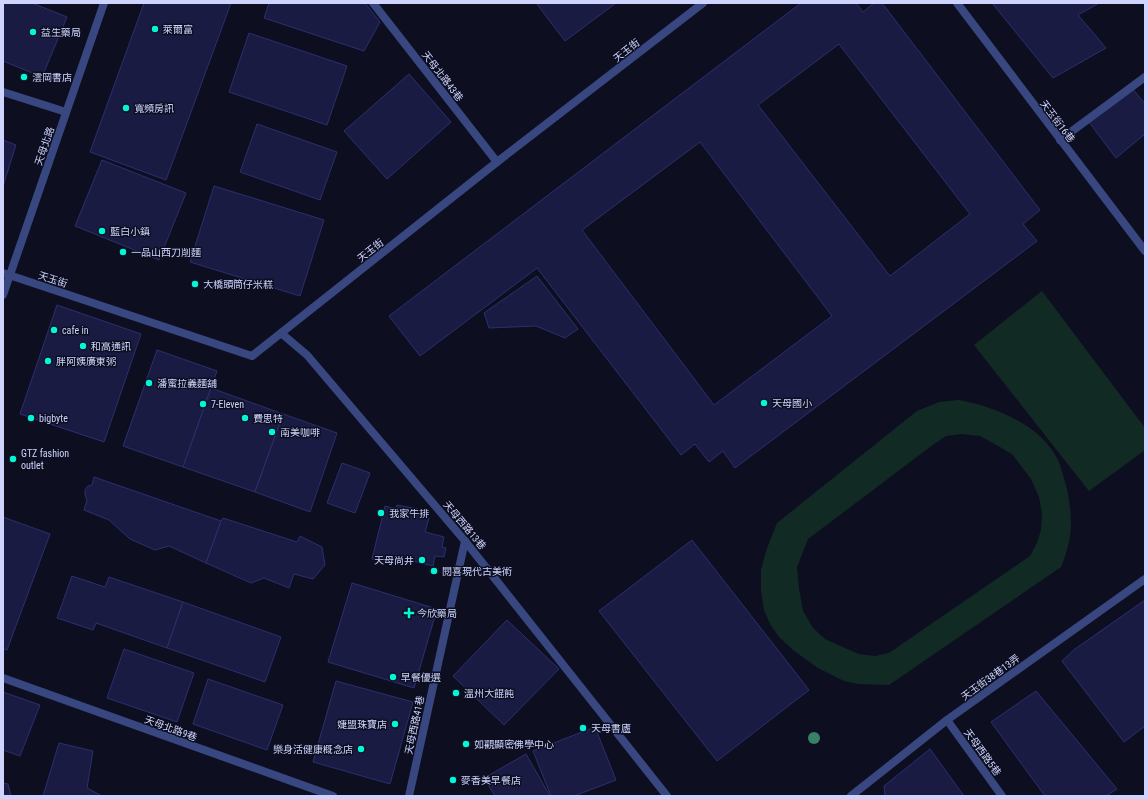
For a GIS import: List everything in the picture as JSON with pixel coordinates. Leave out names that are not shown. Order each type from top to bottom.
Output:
[{"type":"street","name":"天母北路","points":[[3,295],[6,274],[66,112],[104,3]]},
{"type":"street","name":"天母北路43巷","points":[[374,3],[497,162]]},
{"type":"street","name":"天玉街","points":[[6,274],[252,356],[497,162],[703,3]]},
{"type":"street","name":"天玉街16巷","points":[[957,3],[1145,251]]},
{"type":"street","points":[[1060,140],[1145,77]]},
{"type":"street","points":[[3,92],[66,112]]},
{"type":"street","name":"天母西路13巷","points":[[281,333],[307,355],[465,541],[667,796]]},
{"type":"street","name":"天母西路41巷","points":[[409,796],[465,541]]},
{"type":"street","name":"天玉街38巷13弄","points":[[851,796],[947,720],[1145,578]]},
{"type":"street","name":"天母北路9巷","points":[[3,678],[333,796]]},
{"type":"street","name":"天母西路5巷","points":[[947,720],[1002,796]]},
{"type":"green space","points":[[1042,291],[1145,428],[1145,450],[1089,491],[974,345]]},
{"type":"green space","points":[[959,400],[987,407],[1015,419],[1028,427],[1040,436],[1050,447],[1061,467],[1069,500],[1071,529],[1065,556],[1061,567],[889,685],[858,684],[844,681],[818,668],[793,650],[779,637],[770,624],[764,610],[761,590],[761,570],[766,551],[777,523],[917,411],[939,402]],"holes":[[[962,434],[980,436],[1013,455],[1031,479],[1039,497],[1042,513],[1041,530],[1037,543],[1030,556],[889,653],[875,656],[859,654],[825,639],[813,628],[803,611],[799,589],[797,567],[808,539],[946,436]]]},
{"type":"building","points":[[3,3],[32,3],[67,17],[42,77],[3,61]]},
{"type":"building","points":[[144,3],[231,3],[166,180],[90,152]]},
{"type":"building","points":[[269,3],[365,3],[380,22],[364,51],[264,18]]},
{"type":"building","points":[[536,3],[616,3],[565,41]]},
{"type":"building","points":[[801,3],[856,3],[863,12],[874,3],[882,3],[1040,210],[1023,224],[1037,241],[735,468],[723,451],[709,462],[695,444],[681,455],[537,268],[420,356],[389,316]],"holes":[[[839,44],[970,214],[890,276],[758,105]],[[700,142],[832,316],[714,405],[582,230]]]},
{"type":"building","points":[[992,3],[1099,3],[1078,15],[1106,48],[1053,78]]},
{"type":"building","points":[[249,33],[347,66],[327,125],[229,92]]},
{"type":"building","points":[[409,74],[451,122],[387,179],[344,131]]},
{"type":"building","points":[[1132,88],[1145,104],[1145,134],[1116,158],[1089,122]]},
{"type":"building","points":[[257,124],[337,152],[320,200],[240,172]]},
{"type":"building","points":[[3,140],[16,145],[3,186]]},
{"type":"building","points":[[102,160],[186,193],[159,260],[75,226]]},
{"type":"building","points":[[214,186],[324,220],[300,296],[190,262]]},
{"type":"building","points":[[537,276],[578,329],[565,338],[536,326],[489,328],[484,313]]},
{"type":"building","points":[[57,305],[141,334],[104,442],[20,414]]},
{"type":"building","points":[[157,350],[217,371],[183,467],[123,446]]},
{"type":"building","points":[[211,388],[283,414],[255,492],[183,467]]},
{"type":"building","points":[[283,414],[337,433],[310,512],[255,492]]},
{"type":"building","points":[[342,463],[370,473],[355,513],[327,503]]},
{"type":"building","points":[[94,477],[221,521],[206,563],[169,546],[155,550],[130,539],[109,520],[84,510],[87,500],[85,490],[88,486],[92,485]]},
{"type":"building","points":[[397,505],[418,509],[416,515],[429,518],[425,532],[444,537],[442,547],[446,548],[444,557],[435,556],[433,566],[401,558],[399,565],[372,559],[385,506],[396,509]]},
{"type":"building","points":[[3,517],[50,534],[7,650],[3,649]]},
{"type":"building","points":[[223,518],[297,542],[300,536],[322,547],[325,565],[313,579],[294,574],[289,588],[264,578],[251,583],[206,563]]},
{"type":"building","points":[[692,540],[809,690],[717,761],[599,611]]},
{"type":"building","points":[[72,576],[105,587],[109,577],[183,602],[167,648],[96,623],[93,630],[57,618]]},
{"type":"building","points":[[352,583],[437,609],[414,688],[328,662]]},
{"type":"building","points":[[1145,600],[1145,726],[1124,742],[1062,661],[1075,649]]},
{"type":"building","points":[[183,602],[281,637],[265,682],[167,648]]},
{"type":"building","points":[[507,620],[559,669],[504,725],[453,676]]},
{"type":"building","points":[[124,649],[194,673],[177,722],[107,698]]},
{"type":"building","points":[[208,679],[283,705],[267,750],[193,724]]},
{"type":"building","points":[[336,681],[413,702],[390,784],[313,762]]},
{"type":"building","points":[[1036,691],[1117,789],[1106,796],[1045,796],[991,722]]},
{"type":"building","points":[[3,692],[40,705],[20,756],[3,750]]},
{"type":"building","points":[[595,727],[616,780],[574,796],[551,796],[533,751]]},
{"type":"building","points":[[59,743],[93,751],[87,788],[102,796],[43,796]]},
{"type":"building","points":[[930,749],[964,796],[885,796],[884,786]]},
{"type":"building","points":[[526,754],[550,796],[495,796],[484,778]]},
{"type":"building","points":[[3,783],[8,784],[11,796],[3,796]]},
{"type":"place","name":"萊爾富","points":[[155,29]]},
{"type":"place","name":"益生藥局","points":[[33,32]]},
{"type":"place","name":"澐岡書店","points":[[24,77]]},
{"type":"place","name":"寬頻房訊","points":[[126,108]]},
{"type":"place","name":"藍白小鎮","points":[[102,231]]},
{"type":"place","name":"一品山西刀削麵","points":[[123,252]]},
{"type":"place","name":"大橋頭筒仔米糕","points":[[195,284]]},
{"type":"place","name":"cafe in","points":[[54,330]]},
{"type":"place","name":"和高通訊","points":[[83,346]]},
{"type":"place","name":"胖阿姨廣東粥","points":[[48,361]]},
{"type":"place","name":"潘蜜拉義麵舖","points":[[149,383]]},
{"type":"place","name":"天母國小","points":[[764,403]]},
{"type":"place","name":"7-Eleven","points":[[203,404]]},
{"type":"place","name":"bigbyte","points":[[31,418]]},
{"type":"place","name":"費思特","points":[[245,418]]},
{"type":"place","name":"南美咖啡","points":[[272,432]]},
{"type":"place","name":"GTZ fashion outlet","points":[[13,459]]},
{"type":"place","name":"我家牛排","points":[[381,513]]},
{"type":"place","name":"天母尚井","points":[[422,560]]},
{"type":"place","name":"閱喜現代古美術","points":[[434,571]]},
{"type":"place","name":"今欣藥局","points":[[409,613]]},
{"type":"place","name":"早餐優選","points":[[393,677]]},
{"type":"place","name":"溫州大餛飩","points":[[456,693]]},
{"type":"place","name":"婕盟珠寶店","points":[[395,724]]},
{"type":"place","name":"天母書廬","points":[[583,728]]},
{"type":"place","name":"如觀顯密佛學中心","points":[[466,744]]},
{"type":"place","name":"樂身活健康概念店","points":[[361,749]]},
{"type":"place","name":"麥香美早餐店","points":[[453,780]]}]
